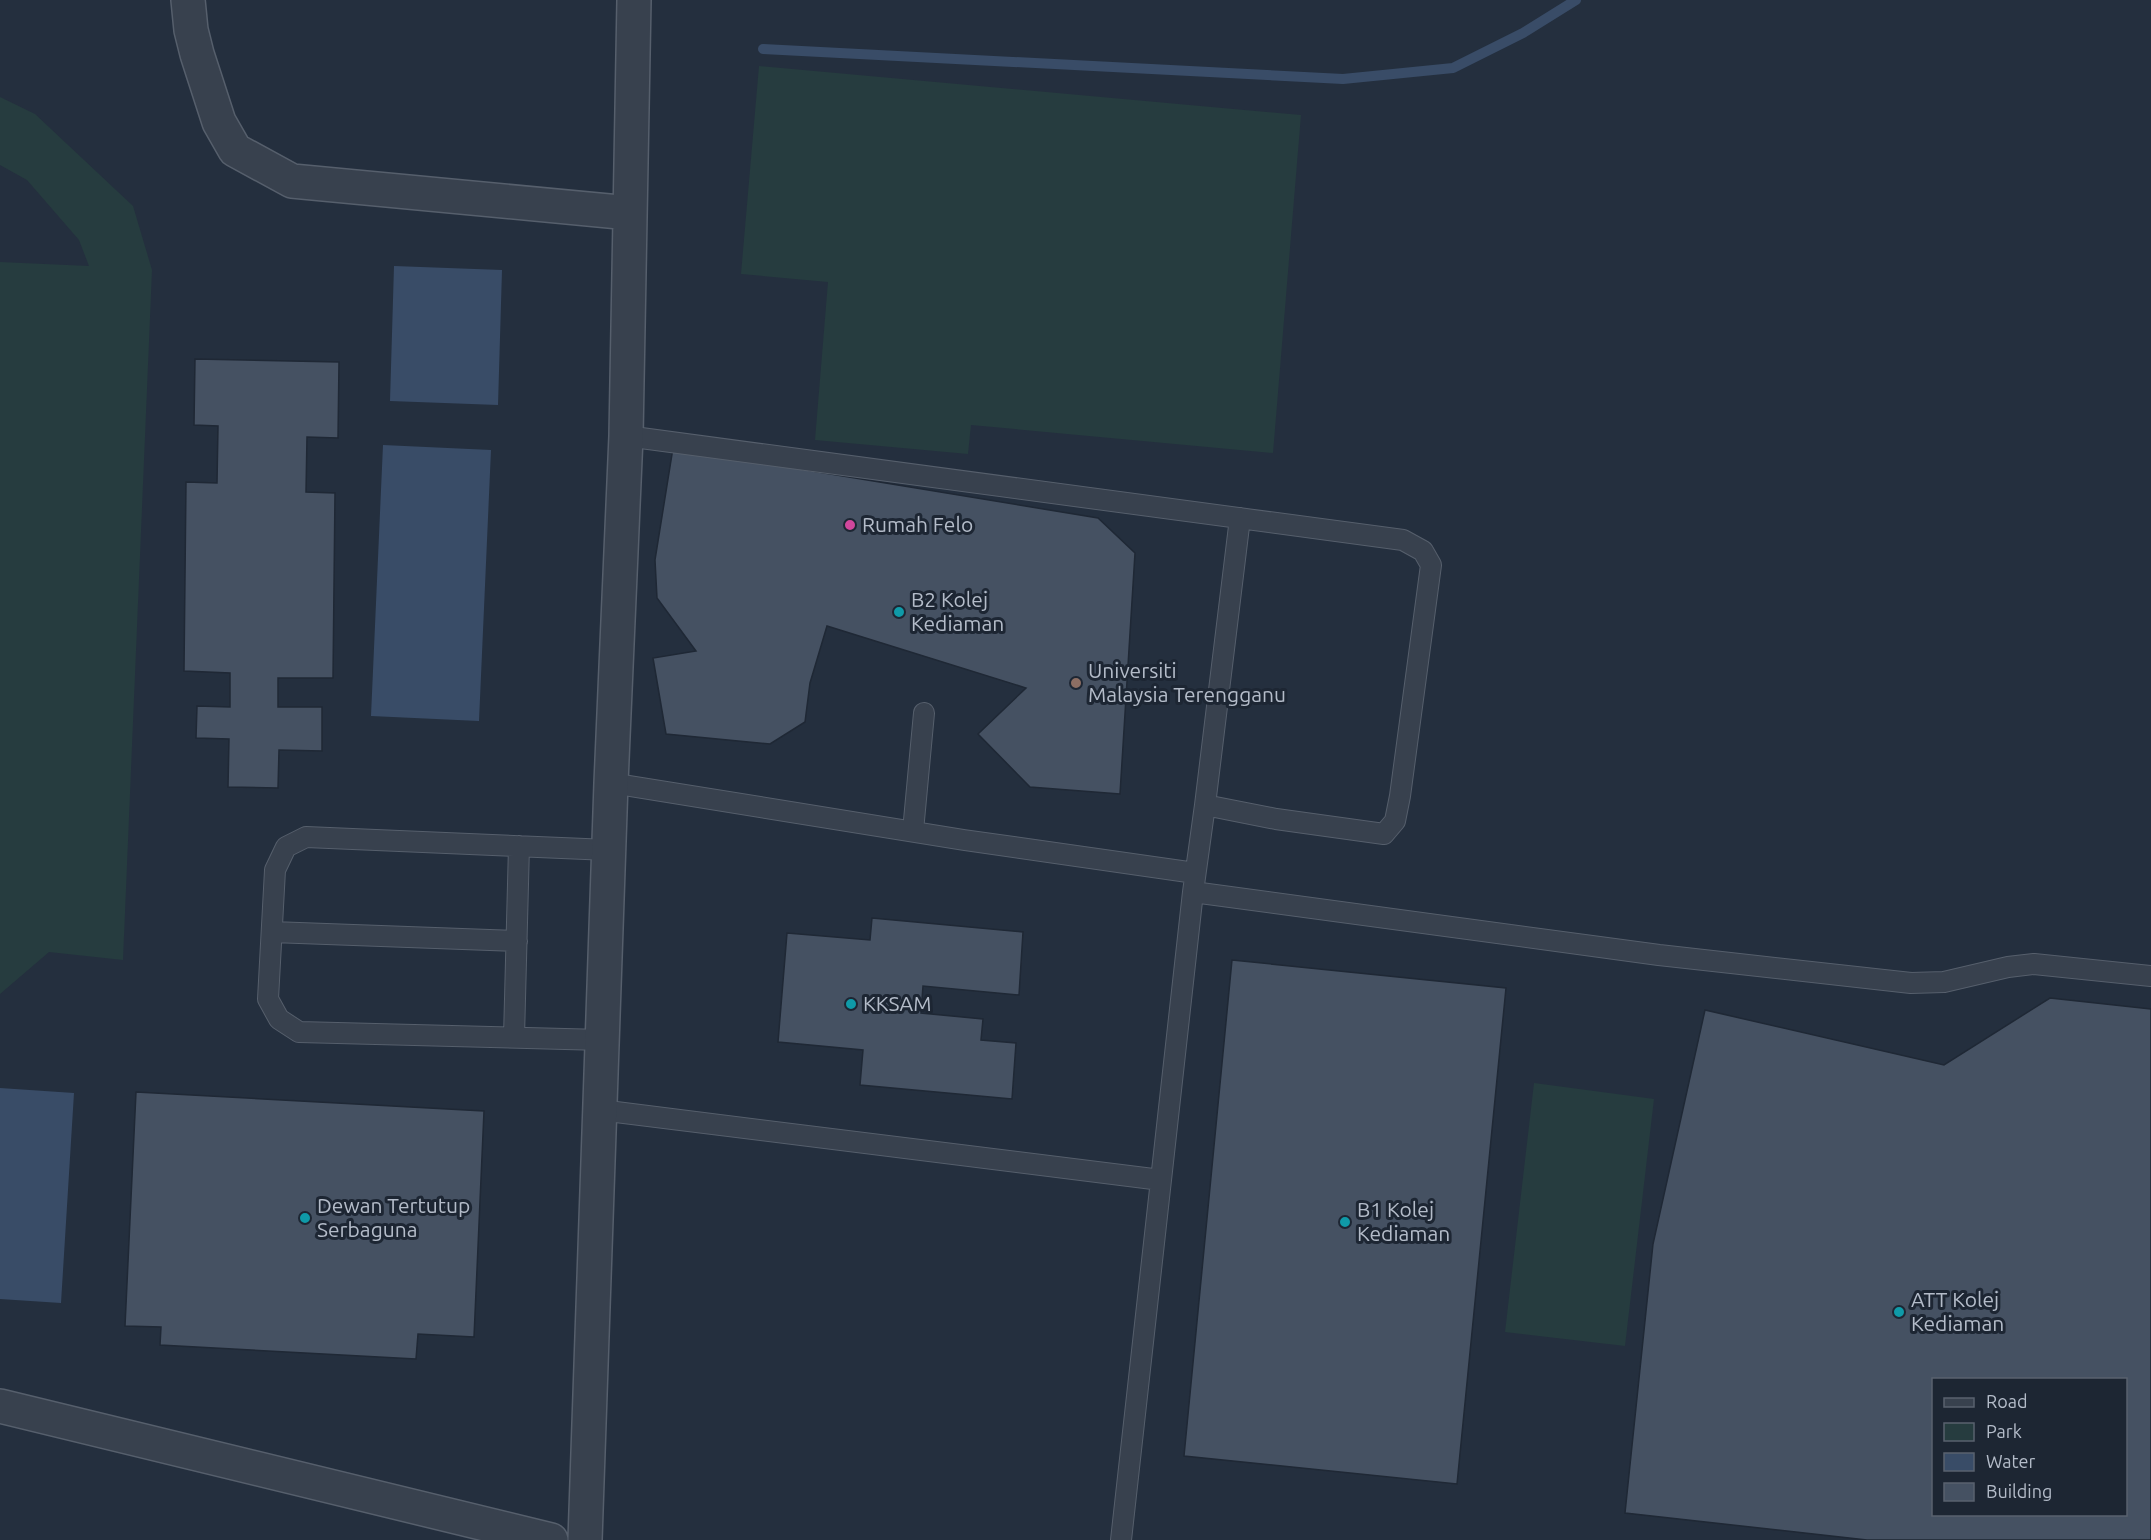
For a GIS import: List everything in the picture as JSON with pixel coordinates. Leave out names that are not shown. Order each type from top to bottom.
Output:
[{"type":"street","points":[[585,1540],[611,783],[626,436],[634,0]]},
{"type":"street","points":[[192,28],[219,122],[235,150],[292,181],[630,213]]},
{"type":"street","points":[[0,1406],[551,1540]]},
{"type":"lane","points":[[626,436],[1402,540],[1423,551],[1431,565],[1430,576],[1400,796],[1395,821],[1384,834],[1276,819],[1205,805]]},
{"type":"lane","points":[[1121,1540],[1194,882],[1240,518]]},
{"type":"lane","points":[[913,831],[924,713]]},
{"type":"lane","points":[[611,783],[913,831],[1194,882],[1659,955],[1911,983],[1944,982],[2008,967],[2034,964],[2151,976]]},
{"type":"lane","points":[[603,1040],[299,1032],[279,1019],[268,999],[275,870],[285,848],[306,837],[609,850]]},
{"type":"lane","points":[[514,1037],[519,846]]},
{"type":"lane","points":[[272,932],[517,941]]},
{"type":"lane","points":[[600,1110],[1161,1180]]},
{"type":"green space","points":[[759,66],[1301,115],[1273,453],[971,425],[968,454],[815,440],[828,282],[741,274]]},
{"type":"green space","points":[[0,97],[35,114],[133,206],[152,270],[123,960],[49,952],[0,994],[0,262],[89,266],[79,240],[27,180],[0,165]]},
{"type":"green space","points":[[1534,1083],[1654,1099],[1625,1346],[1505,1332]]},
{"type":"water","points":[[394,266],[502,270],[498,405],[390,401]]},
{"type":"water","points":[[383,445],[491,450],[479,721],[371,716]]},
{"type":"water","points":[[0,1088],[74,1093],[61,1303],[0,1299]]},
{"type":"building","points":[[195,359],[339,362],[338,438],[307,437],[306,492],[335,493],[333,678],[278,678],[278,707],[322,707],[322,751],[279,750],[278,788],[228,787],[229,739],[196,738],[197,706],[230,707],[230,673],[184,671],[186,482],[217,483],[218,426],[194,425]]},
{"type":"building","name":"B2 Kolej Kediaman","points":[[673,448],[1098,518],[1135,553],[1120,794],[1030,787],[978,734],[1026,688],[827,626],[810,683],[805,722],[770,744],[666,734],[653,658],[696,651],[657,598],[655,560]]},
{"type":"building","name":"KKSAM","points":[[872,918],[1023,932],[1019,995],[923,986],[921,1013],[983,1019],[981,1040],[1016,1043],[1012,1099],[860,1085],[863,1050],[778,1042],[787,933],[870,940]]},
{"type":"building","name":"B1 Kolej Kediaman","points":[[1232,960],[1506,988],[1457,1484],[1184,1456]]},
{"type":"building","name":"ATT Kolej Kediaman","points":[[2050,998],[2151,1009],[2151,1540],[1867,1540],[1625,1513],[1653,1244],[1705,1010],[1944,1065]]},
{"type":"building","name":"Dewan Tertutup Serbaguna","points":[[136,1092],[484,1111],[474,1337],[418,1334],[416,1359],[160,1345],[161,1327],[125,1326]]},
{"type":"waterway","points":[[763,49],[1343,79],[1453,68],[1523,33],[1576,0]]},
{"type":"place","name":"Rumah Felo","points":[[850,525]]},
{"type":"place","name":"B2 Kolej Kediaman","points":[[899,612]]},
{"type":"place","name":"Universiti Malaysia Terengganu","points":[[1076,683]]},
{"type":"place","name":"KKSAM","points":[[851,1004]]},
{"type":"place","name":"Dewan Tertutup Serbaguna","points":[[305,1218]]},
{"type":"place","name":"B1 Kolej Kediaman","points":[[1345,1222]]},
{"type":"place","name":"ATT Kolej Kediaman","points":[[1899,1312]]}]
